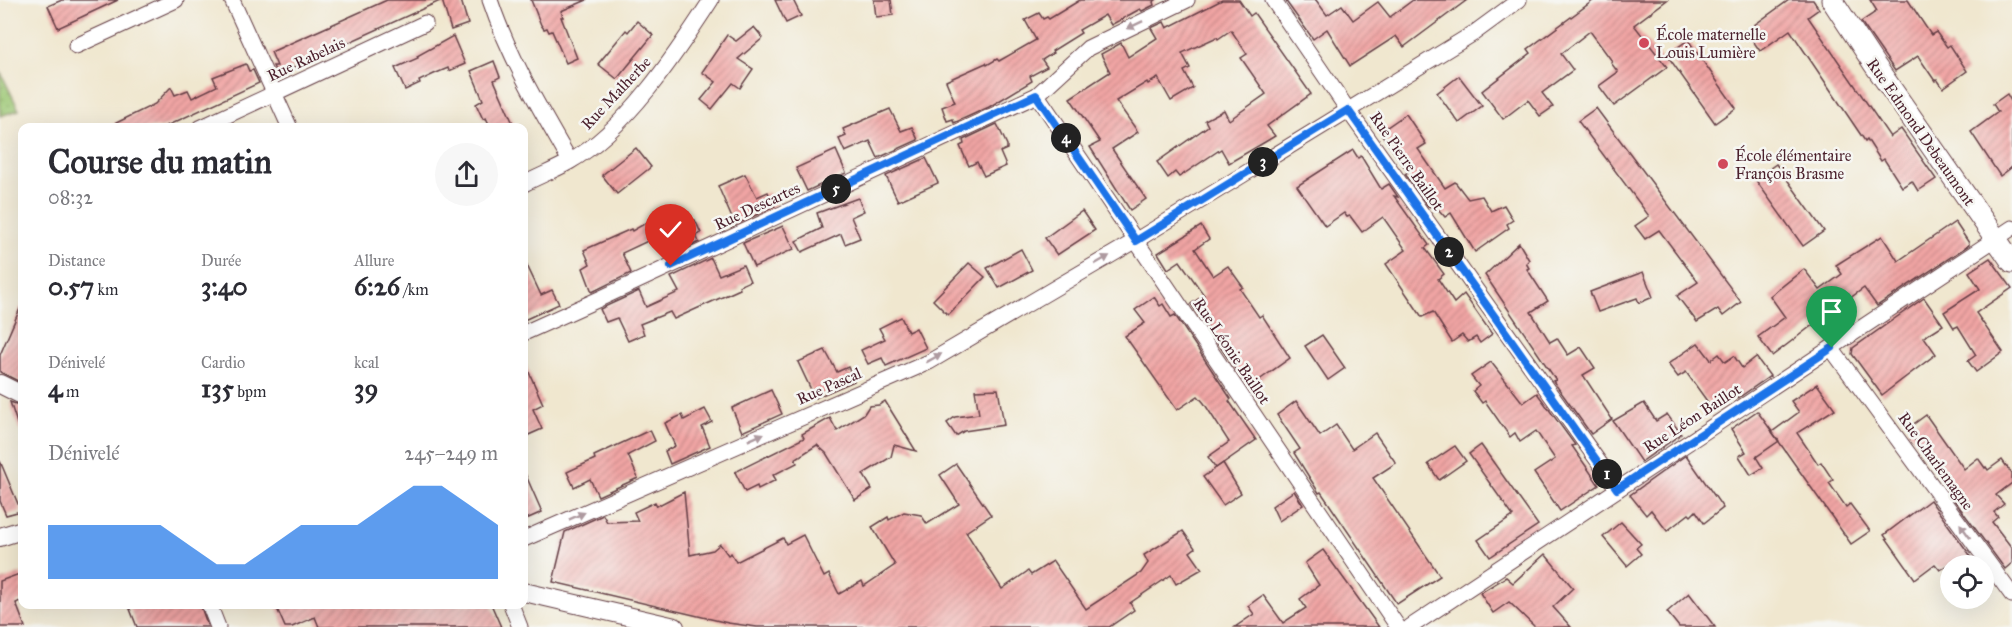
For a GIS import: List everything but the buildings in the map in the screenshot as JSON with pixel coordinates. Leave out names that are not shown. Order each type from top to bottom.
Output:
[{"type":"main road","name":"Rue Edmond Debeaumont","points":[[1832,0],[1874,64],[2004,234],[2012,262]]},
{"type":"street","points":[[76,46],[176,0]]},
{"type":"street","points":[[232,0],[288,123]]},
{"type":"street","points":[[490,0],[499,25],[533,96],[570,161]]},
{"type":"street","name":"Rue Malherbe","points":[[528,182],[570,161],[616,124],[667,66],[711,0]]},
{"type":"street","name":"Rue Descartes","points":[[528,331],[1036,95],[1088,48],[1187,0]]},
{"type":"street","name":"Rue Pierre Baillot","points":[[1273,0],[1348,110],[1617,489]]},
{"type":"street","name":"Rue Pascal","points":[[528,537],[929,362],[1136,241],[1474,33],[1519,0]]},
{"type":"street","name":"Rue Rabelais","points":[[211,123],[425,23]]},
{"type":"street","name":"Rue Léonie Baillot","points":[[1036,95],[1398,627]]},
{"type":"street","name":"Rue Léon Baillot","points":[[1410,627],[2004,234]]},
{"type":"street","name":"Rue Charlemagne","points":[[1832,348],[2012,595]]},
{"type":"street","points":[[0,384],[18,392]]},
{"type":"street","points":[[0,537],[18,531]]},
{"type":"street","points":[[528,593],[675,627]]},
{"type":"street","points":[[211,609],[218,627]]},
{"type":"street","points":[[513,609],[520,627]]},
{"type":"green space","points":[[0,71],[19,110],[0,116]]},
{"type":"place","name":"École maternelle Louis Lumière","points":[[1644,43]]},
{"type":"place","name":"École élémentaire François Brasme","points":[[1723,164]]},
{"type":"route","points":[[671,266],[1036,95],[1136,241],[1348,110],[1617,489],[1832,348]]}]
